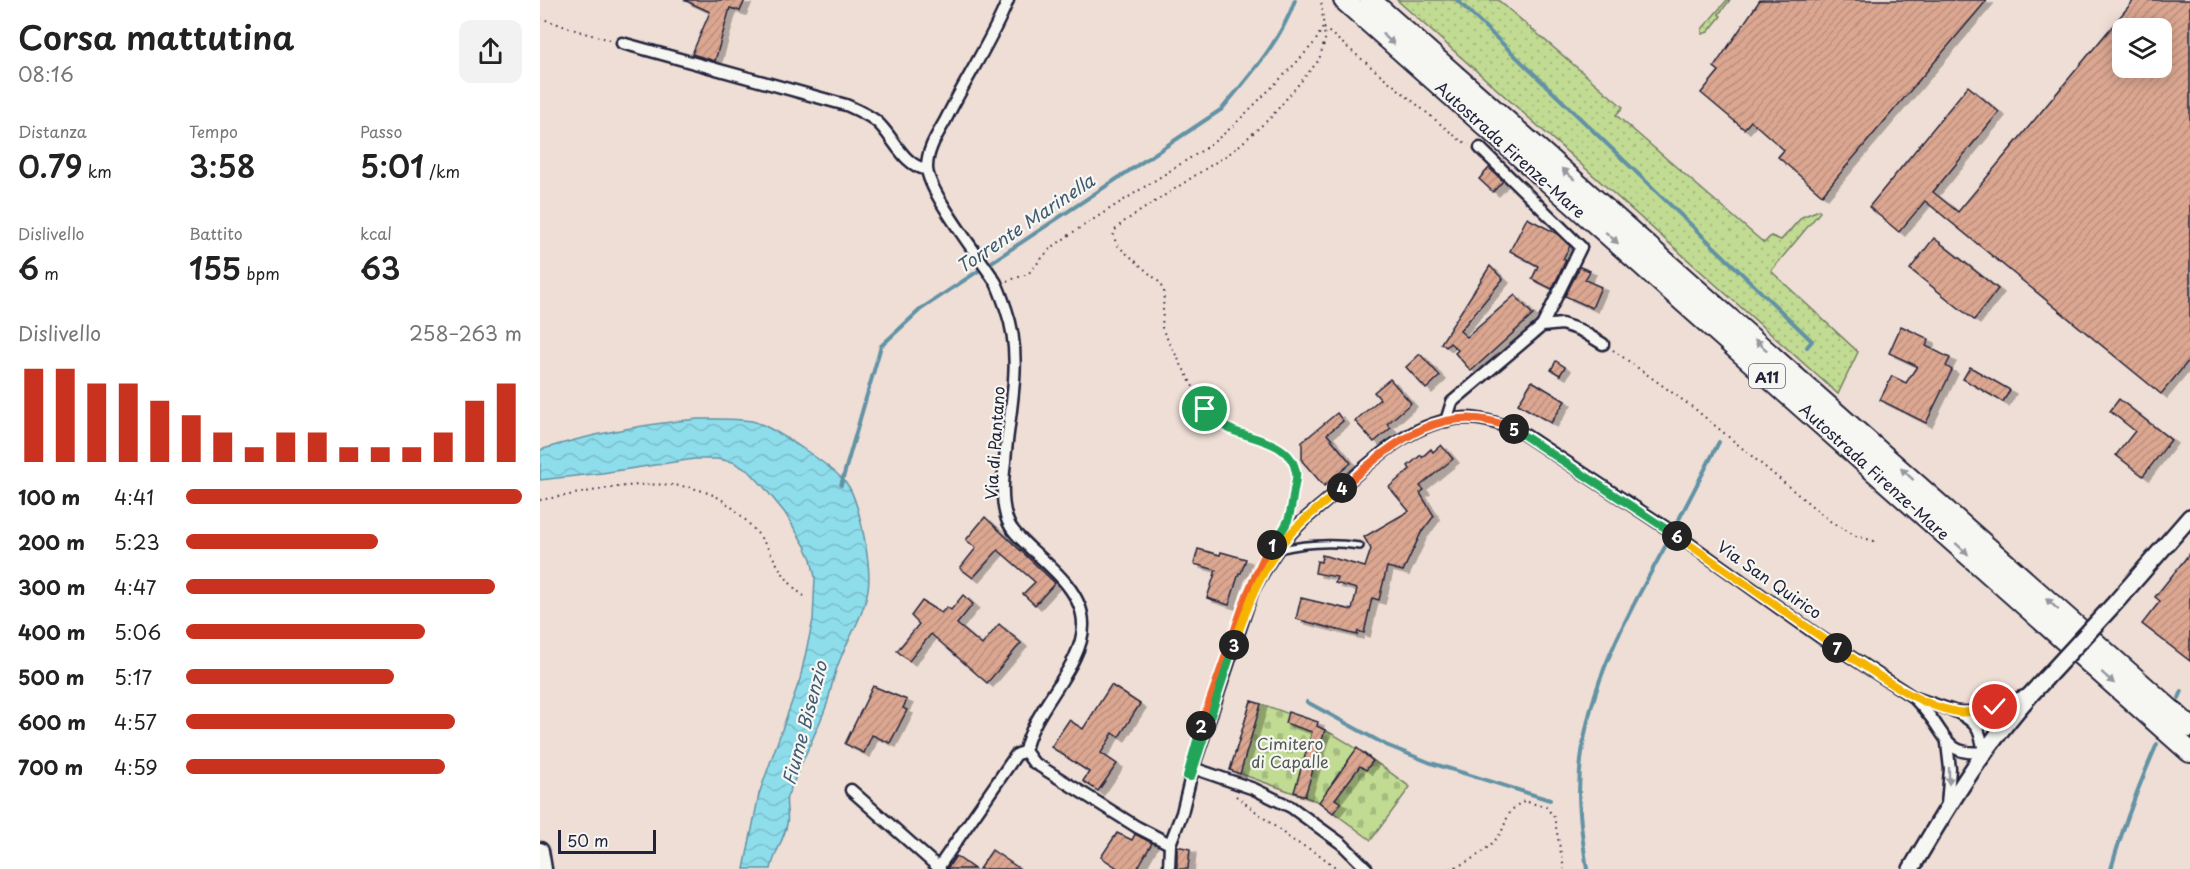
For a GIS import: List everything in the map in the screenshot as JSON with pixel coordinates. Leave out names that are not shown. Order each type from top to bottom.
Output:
[{"type":"highway","name":"Autostrada Firenze-Mare","points":[[1344,0],[2190,752]]},
{"type":"highway","name":"Autostrada Firenze-Mare","points":[[1370,0],[2190,727]]},
{"type":"main road","name":"Via San Quirico","points":[[1984,753],[2032,694],[2190,517]]},
{"type":"main road","points":[[1911,869],[1947,808],[1984,753]]},
{"type":"main road","points":[[540,851],[543,869]]},
{"type":"street","points":[[622,43],[846,105],[875,120],[908,160],[926,169],[933,143],[998,23],[1008,0]]},
{"type":"street","points":[[1446,421],[1452,402],[1542,326],[1581,247],[1480,148]]},
{"type":"street","name":"Via di Pantano","points":[[926,169],[935,191],[997,285],[1013,334],[1015,357],[1003,485],[1006,518],[1014,532],[1072,591],[1082,611],[1081,641],[1030,731],[1025,751]]},
{"type":"street","points":[[1542,326],[1562,324],[1580,330],[1603,344]]},
{"type":"street","name":"Via San Quirico","points":[[1169,869],[1170,844],[1253,590],[1277,550],[1292,532],[1386,449],[1427,426],[1464,418],[1500,423],[1522,433],[1680,537],[1820,637],[1913,697],[1957,712],[1973,722],[1978,728],[1984,753]]},
{"type":"street","name":"Via San Quirico","points":[[1957,712],[1987,709],[2032,694]]},
{"type":"street","name":"Via San Quirico","points":[[1913,697],[1929,715],[1947,743],[1950,775],[1947,808]]},
{"type":"street","points":[[1947,743],[1963,751],[1984,753]]},
{"type":"street","points":[[851,790],[939,868],[1016,755],[1025,751],[1033,762],[1137,827],[1170,844]]},
{"type":"street","points":[[1193,768],[1254,789],[1291,807],[1342,844],[1367,869]]},
{"type":"lane","points":[[1277,550],[1298,545],[1327,543],[1360,546]]},
{"type":"path","points":[[1288,522],[1292,514],[1297,474],[1292,460],[1277,446],[1232,431],[1214,419],[1205,409],[1162,329],[1164,291],[1158,281],[1118,246],[1113,236],[1122,223],[1233,152],[1271,117],[1319,60],[1324,48],[1321,0]]},
{"type":"path","points":[[540,18],[622,43]]},
{"type":"path","points":[[1323,27],[1461,141],[1480,148]]},
{"type":"path","points":[[997,285],[1028,273],[1051,248],[1075,231],[1209,147],[1295,64],[1315,42],[1323,27]]},
{"type":"path","points":[[1603,344],[1695,409],[1830,521],[1856,536],[1878,542]]},
{"type":"path","points":[[540,500],[632,486],[675,485],[718,497],[747,522],[772,553],[784,576],[804,596]]},
{"type":"path","points":[[1235,795],[1292,840],[1317,853],[1338,869]]},
{"type":"path","points":[[1450,869],[1462,865],[1498,837],[1514,807],[1524,801],[1546,807],[1554,817],[1564,869]]},
{"type":"green space","points":[[1397,0],[1498,0],[1623,107],[1616,115],[1764,243],[1771,236],[1781,240],[1802,217],[1819,210],[1820,212],[1771,271],[1858,352],[1838,394]]},
{"type":"green space","points":[[1727,0],[1730,0],[1719,14],[1721,16],[1708,32],[1702,34],[1702,29]]},
{"type":"green space","name":"Cimitero di Capalle","points":[[1251,701],[1292,715],[1345,741],[1410,787],[1371,840],[1319,802],[1230,770]]},
{"type":"water","name":"Fiume Bisenzio","points":[[698,419],[752,421],[774,431],[832,470],[843,479],[853,496],[867,553],[869,579],[866,599],[836,670],[824,712],[787,796],[787,824],[771,869],[744,869],[759,794],[800,679],[813,620],[815,577],[805,546],[785,513],[763,486],[750,472],[733,462],[694,459],[540,480],[540,450],[618,430]]},
{"type":"building","points":[[684,0],[745,0],[740,11],[730,8],[715,61],[692,54],[710,12]]},
{"type":"building","points":[[1760,0],[1987,0],[1822,195],[1778,157],[1784,150],[1751,121],[1744,129],[1701,93],[1719,71],[1714,67]]},
{"type":"building","points":[[2134,0],[2190,0],[2190,359],[2161,394],[1925,201],[1899,232],[1869,207],[1968,86],[1999,112],[1933,192],[1958,212],[2112,26],[2112,78],[2172,78],[2172,18],[2119,18]]},
{"type":"building","points":[[1489,168],[1503,181],[1493,192],[1479,179]]},
{"type":"building","points":[[1527,218],[1556,233],[1570,246],[1552,289],[1532,279],[1538,266],[1510,251]]},
{"type":"building","points":[[1934,238],[1998,289],[1974,320],[1910,269]]},
{"type":"building","points":[[1490,266],[1503,279],[1460,331],[1467,337],[1515,295],[1533,315],[1471,371],[1455,353],[1458,350],[1450,343],[1446,347],[1441,343]]},
{"type":"building","points":[[1580,267],[1590,271],[1585,280],[1601,287],[1592,308],[1565,296]]},
{"type":"building","points":[[1901,326],[1929,339],[1926,346],[1950,358],[1946,366],[1952,370],[1926,423],[1880,400],[1892,376],[1906,383],[1917,366],[1889,353]]},
{"type":"building","points":[[1420,354],[1440,376],[1426,389],[1406,367]]},
{"type":"building","points":[[1556,361],[1565,367],[1560,375],[1551,370]]},
{"type":"building","points":[[1970,367],[2010,390],[2003,402],[1963,379]]},
{"type":"building","points":[[1390,379],[1411,403],[1387,424],[1391,428],[1374,442],[1355,421],[1380,399],[1374,392]]},
{"type":"building","points":[[1532,381],[1565,401],[1551,423],[1518,404]]},
{"type":"building","points":[[2119,399],[2171,440],[2143,476],[2116,455],[2135,431],[2110,411]]},
{"type":"building","points":[[1337,413],[1343,421],[1327,434],[1351,463],[1324,486],[1302,461],[1302,442]]},
{"type":"building","points":[[1441,445],[1453,459],[1420,486],[1424,490],[1420,493],[1434,516],[1421,533],[1403,571],[1387,567],[1379,600],[1372,598],[1364,633],[1358,631],[1357,635],[1296,619],[1301,598],[1352,610],[1357,589],[1335,583],[1337,577],[1315,573],[1317,561],[1321,562],[1322,555],[1365,567],[1371,549],[1364,537],[1409,511],[1389,487],[1410,469],[1408,466],[1421,455],[1422,457],[1431,449],[1433,452]]},
{"type":"building","points":[[985,517],[1055,583],[1035,605],[1023,594],[1035,582],[998,550],[973,578],[960,568],[976,548],[966,540]]},
{"type":"building","points":[[1198,549],[1246,559],[1229,605],[1207,598],[1216,570],[1194,564]]},
{"type":"building","points":[[2190,553],[2190,661],[2142,624],[2160,601],[2155,597]]},
{"type":"building","points":[[963,595],[973,604],[957,624],[982,645],[999,624],[1021,643],[987,683],[931,634],[909,661],[897,651],[919,624],[911,616],[922,601],[941,613],[947,607],[951,610]]},
{"type":"building","points":[[1111,685],[1140,704],[1119,737],[1113,733],[1101,753],[1117,764],[1098,791],[1083,781],[1089,772],[1051,747],[1069,720],[1083,729]]},
{"type":"building","points":[[873,686],[907,700],[903,708],[907,710],[890,743],[872,735],[864,753],[845,744]]},
{"type":"building","points":[[1251,701],[1261,704],[1240,774],[1230,770]]},
{"type":"building","points":[[1288,712],[1318,722],[1317,726],[1325,730],[1305,796],[1294,792],[1312,732],[1285,723]]},
{"type":"building","points":[[1357,748],[1373,761],[1366,770],[1360,766],[1335,799],[1341,803],[1333,813],[1319,802]]},
{"type":"building","points":[[1117,833],[1132,840],[1135,834],[1152,843],[1137,869],[1119,869],[1101,857]]},
{"type":"building","points":[[1177,846],[1190,849],[1188,869],[1177,869]]},
{"type":"building","points":[[992,850],[1020,869],[979,869]]},
{"type":"building","points":[[956,856],[974,869],[947,869]]},
{"type":"waterway","name":"Torrente Marinella","points":[[841,485],[881,346],[921,309],[1222,109],[1273,44],[1295,0]]},
{"type":"waterway","points":[[1457,0],[1812,341],[1807,347]]},
{"type":"waterway","points":[[1677,523],[1719,442]]},
{"type":"waterway","points":[[1587,869],[1580,821],[1579,792],[1581,758],[1587,725],[1606,663],[1666,545]]},
{"type":"waterway","points":[[2179,698],[2182,691]]},
{"type":"waterway","points":[[1307,702],[1386,745],[1431,763],[1550,800]]},
{"type":"waterway","points":[[2111,869],[2132,806],[2157,744]]},
{"type":"route","points":[[1205,409],[1214,419],[1232,431],[1277,446],[1288,454],[1297,474],[1292,514],[1284,530],[1264,557],[1247,595],[1196,741],[1187,776],[1191,777],[1253,590],[1277,550],[1292,532],[1386,449],[1427,426],[1464,418],[1500,423],[1522,433],[1680,537],[1820,637],[1913,697],[1957,712],[1995,707]]}]
